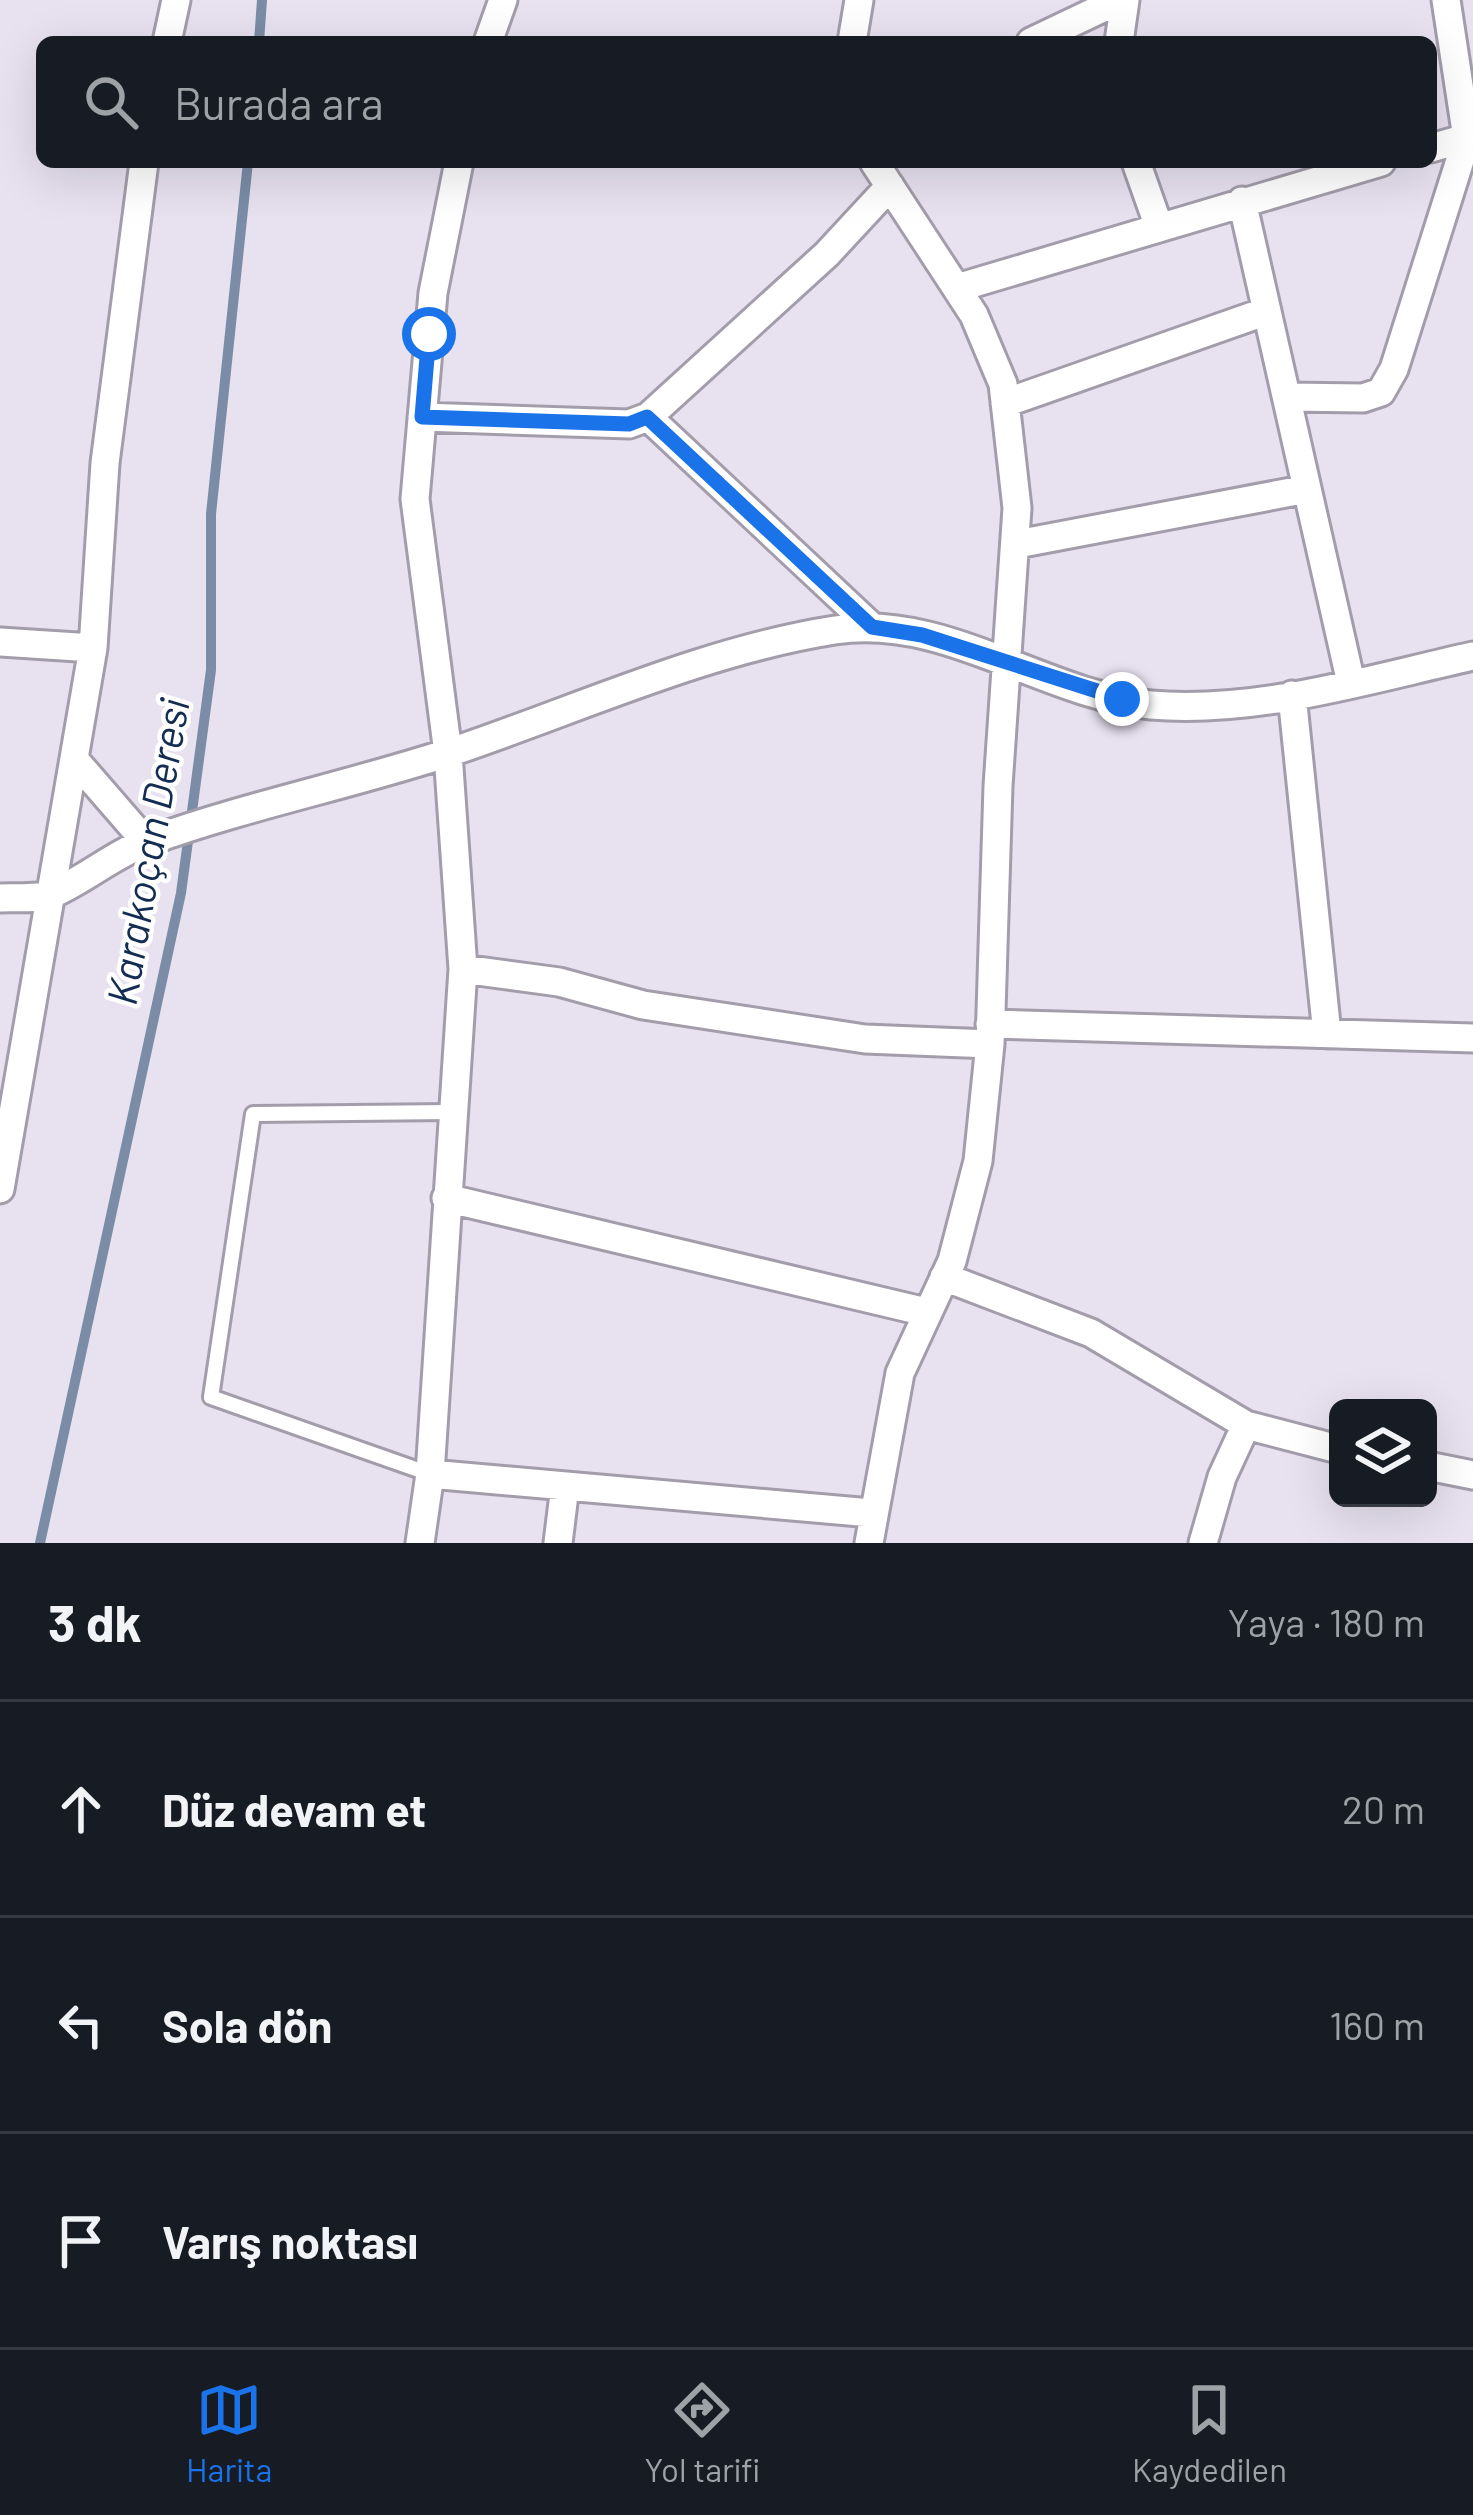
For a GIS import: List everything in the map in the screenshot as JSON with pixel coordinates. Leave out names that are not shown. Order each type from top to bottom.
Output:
[{"type":"street","points":[[168,36],[176,0]]},
{"type":"street","points":[[490,36],[503,0]]},
{"type":"street","points":[[853,36],[859,0]]},
{"type":"street","points":[[1043,36],[1122,0],[1119,36]]},
{"type":"street","points":[[1287,397],[1363,398],[1381,392],[1394,369],[1470,137],[1446,0]]},
{"type":"street","points":[[1437,146],[1470,137]]},
{"type":"street","points":[[0,1189],[93,648],[105,463],[143,168]]},
{"type":"street","points":[[420,1543],[430,1474],[463,969],[448,753],[415,499],[433,293],[458,168]]},
{"type":"street","points":[[869,1543],[900,1373],[969,1208],[990,1034],[1017,544],[1003,384],[957,288],[878,168]]},
{"type":"street","points":[[1138,168],[1159,227]]},
{"type":"street","points":[[957,288],[1360,168]]},
{"type":"street","points":[[422,417],[629,424],[647,417],[826,254],[890,186]]},
{"type":"street","points":[[1242,201],[1351,683]]},
{"type":"street","points":[[1005,404],[1267,311]]},
{"type":"street","points":[[647,417],[872,627]]},
{"type":"street","points":[[1017,544],[1307,489]]},
{"type":"street","points":[[0,898],[50,896],[146,842],[448,753],[775,642],[872,627],[922,635],[1093,694],[1151,705],[1292,695],[1473,656]]},
{"type":"street","points":[[0,642],[93,648]]},
{"type":"street","points":[[1292,695],[1327,1034]]},
{"type":"street","points":[[74,758],[146,842]]},
{"type":"street","points":[[463,969],[865,1039],[990,1034],[1473,1038]]},
{"type":"street","points":[[446,1198],[926,1312]]},
{"type":"street","points":[[944,1277],[1090,1333],[1246,1425],[1329,1447]]},
{"type":"street","points":[[1203,1543],[1222,1477],[1246,1425]]},
{"type":"street","points":[[1437,1468],[1473,1475]]},
{"type":"street","points":[[430,1474],[871,1513]]},
{"type":"street","points":[[558,1543],[565,1486]]},
{"type":"lane","points":[[430,1474],[212,1397],[253,1114],[451,1112]]},
{"type":"waterway","name":"Karakoçan Deresi","points":[[259,36],[262,0]]},
{"type":"waterway","name":"Karakoçan Deresi","points":[[40,1543],[181,893],[211,670],[211,514],[247,168]]},
{"type":"route","points":[[429,334],[422,417],[629,424],[647,417],[872,627],[922,635],[1093,694],[1122,699]]}]
